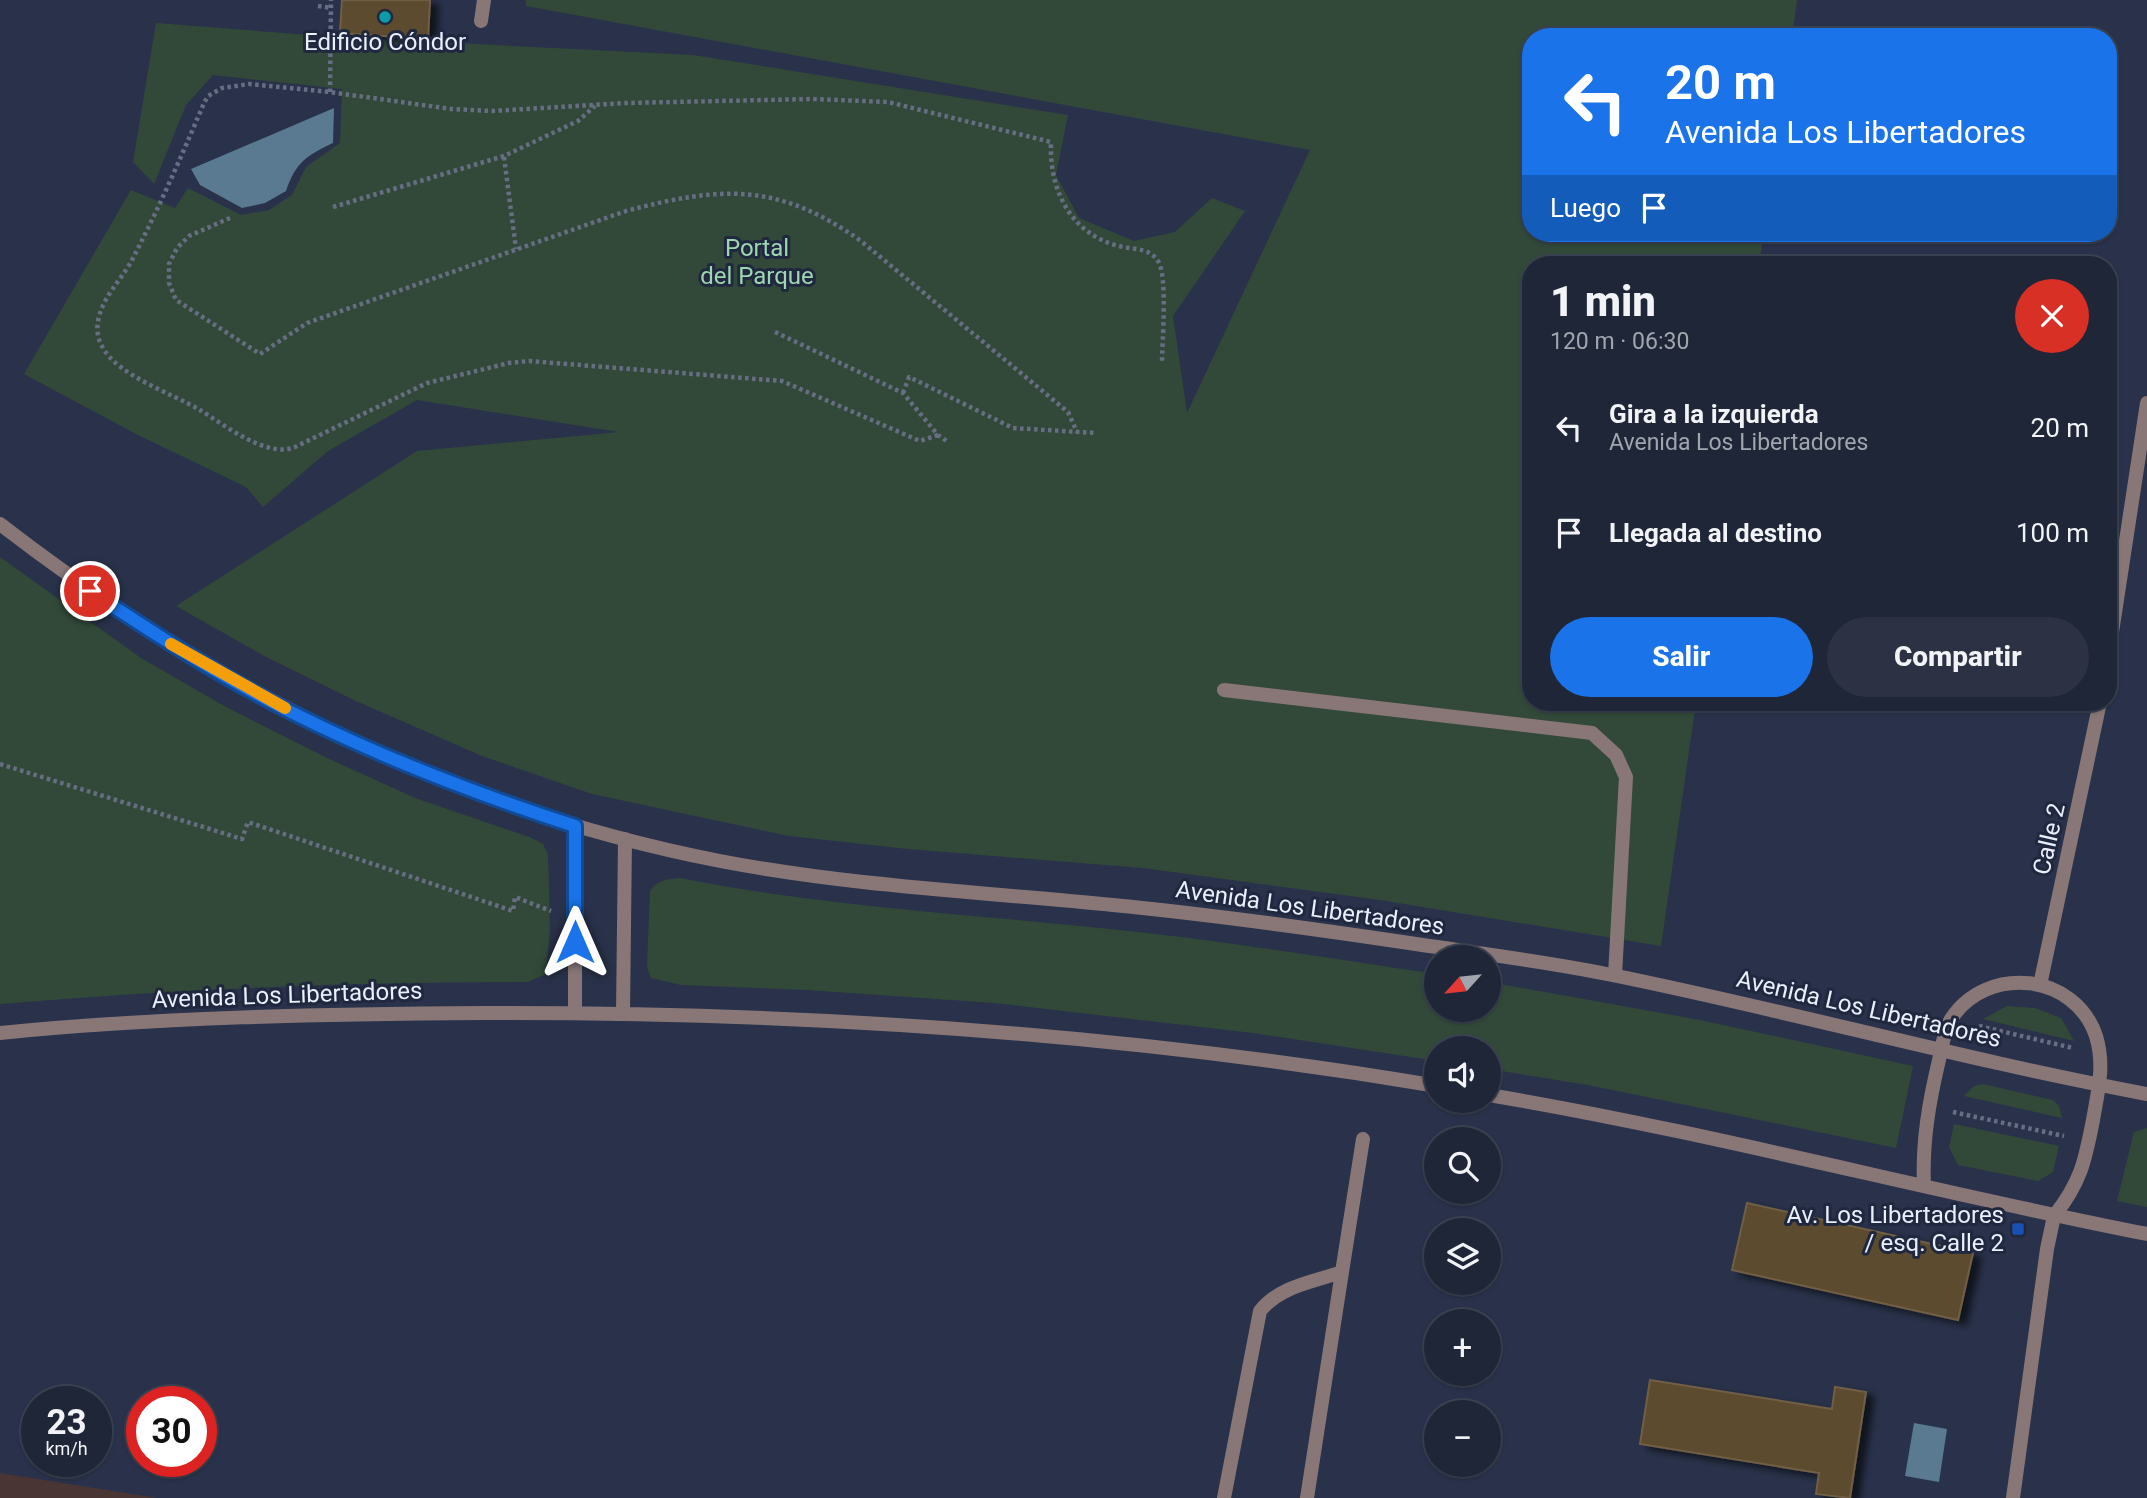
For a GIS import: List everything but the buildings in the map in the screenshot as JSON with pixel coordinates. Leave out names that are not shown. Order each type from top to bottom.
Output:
[{"type":"street","points":[[481,21],[484,0]]},
{"type":"street","points":[[2117,600],[2147,403]]},
{"type":"street","name":"Avenida Los Libertadores","points":[[0,524],[53,565],[156,635],[282,707],[432,776],[575,826],[717,861],[809,877],[1271,923],[1615,975],[2147,1094]]},
{"type":"street","points":[[1224,690],[1592,733],[1616,755],[1626,777],[1615,975]]},
{"type":"street","name":"Calle 2","points":[[2040,985],[2098,711]]},
{"type":"street","points":[[575,826],[575,1013]]},
{"type":"street","points":[[623,1013],[625,839]]},
{"type":"street","points":[[1924,1186],[1923,1143],[1928,1106],[1951,1019],[1968,1000],[1984,990],[2002,984],[2022,982],[2040,985],[2074,1003],[2095,1034],[2101,1054],[2099,1085],[2080,1176],[2069,1198],[2054,1216],[2013,1498]]},
{"type":"street","name":"Avenida Los Libertadores","points":[[0,1034],[220,1019],[391,1013],[623,1013],[844,1021],[1003,1033],[1279,1062],[1424,1084]]},
{"type":"street","points":[[1501,1097],[1698,1136],[2054,1216],[2147,1234]]},
{"type":"street","points":[[1307,1498],[1363,1139]]},
{"type":"street","points":[[1224,1498],[1260,1311],[1280,1292],[1342,1272]]},
{"type":"path","points":[[330,92],[331,0]]},
{"type":"path","points":[[318,6],[331,8]]},
{"type":"path","points":[[938,435],[920,441],[777,380],[602,365],[519,361],[427,383],[295,447],[281,451],[260,445],[177,396],[117,366],[98,338],[99,317],[107,298],[132,259],[208,96],[222,88],[239,84],[330,92],[451,109],[492,111],[596,105],[813,99],[888,102],[1051,142],[1050,163],[1056,186],[1069,212],[1081,226],[1094,236],[1119,246],[1153,254],[1162,268],[1162,363]]},
{"type":"path","points":[[333,207],[503,156],[578,121],[596,105]]},
{"type":"path","points":[[503,156],[516,249]]},
{"type":"path","points":[[230,218],[189,236],[177,248],[169,264],[169,283],[176,300],[260,354],[307,323],[626,211],[702,194],[740,193],[772,197],[806,208],[836,223],[861,241],[1068,412],[1077,432]]},
{"type":"path","points":[[775,332],[903,393],[938,435],[948,442]]},
{"type":"path","points":[[903,393],[909,377],[1013,428],[1096,433]]},
{"type":"path","points":[[0,764],[242,839],[248,822],[513,911],[515,897],[575,918]]},
{"type":"path","points":[[1951,1019],[2101,1054]]},
{"type":"path","points":[[1928,1106],[2089,1142]]},
{"type":"shaded area","points":[[0,1473],[157,1498],[0,1498]]},
{"type":"green space","name":"Portal del Parque","points":[[526,0],[1797,0],[1793,28],[1522,28],[1522,242],[1763,242],[1760,256],[1522,256],[1522,711],[1695,711],[1661,946],[1380,900],[1143,868],[908,849],[789,836],[592,794],[482,756],[356,701],[266,657],[176,606],[417,451],[619,432],[417,400],[328,451],[263,507],[246,487],[136,434],[24,374],[131,190],[175,208],[188,188],[241,215],[269,210],[292,195],[306,167],[340,143],[342,89],[213,75],[186,105],[154,184],[133,162],[156,23],[335,37],[693,55],[1068,115],[1056,175],[1079,218],[1134,241],[1175,232],[1212,198],[1245,211],[1173,316],[1187,413],[1310,150],[526,6]]},
{"type":"green space","points":[[0,557],[141,658],[226,707],[325,757],[415,798],[543,844],[548,854],[550,929],[546,974],[527,982],[264,987],[0,1004]]},
{"type":"green space","points":[[680,878],[833,902],[1177,937],[1424,972],[1424,1022],[1502,1022],[1502,984],[1700,1020],[1913,1066],[1896,1148],[1588,1085],[1501,1071],[1501,1036],[1424,1036],[1424,1059],[1253,1033],[994,1003],[807,990],[681,985],[651,978],[647,967],[650,891],[656,884]]},
{"type":"green space","points":[[2007,1006],[2035,1008],[2061,1018],[2074,1041],[1983,1019]]},
{"type":"green space","points":[[1983,1084],[2053,1100],[2059,1106],[2062,1118],[1964,1096],[1974,1086]]},
{"type":"green space","points":[[1954,1124],[2059,1146],[2053,1172],[2038,1181],[1958,1165],[1949,1147]]},
{"type":"green space","points":[[2147,1128],[2147,1207],[2117,1201],[2134,1132]]},
{"type":"water","points":[[334,108],[333,143],[303,161],[286,191],[265,203],[242,208],[200,185],[191,169]]},
{"type":"water","points":[[1914,1423],[1947,1429],[1939,1482],[1905,1476]]},
{"type":"slow traffic","points":[[171,644],[285,708]]},
{"type":"place","name":"Edificio Cóndor","points":[[385,17]]},
{"type":"place","name":"Av. Los Libertadores / esq. Calle 2","points":[[2018,1229]]},
{"type":"route","points":[[90,591],[224,676],[362,746],[503,803],[575,826],[575,942]]}]
